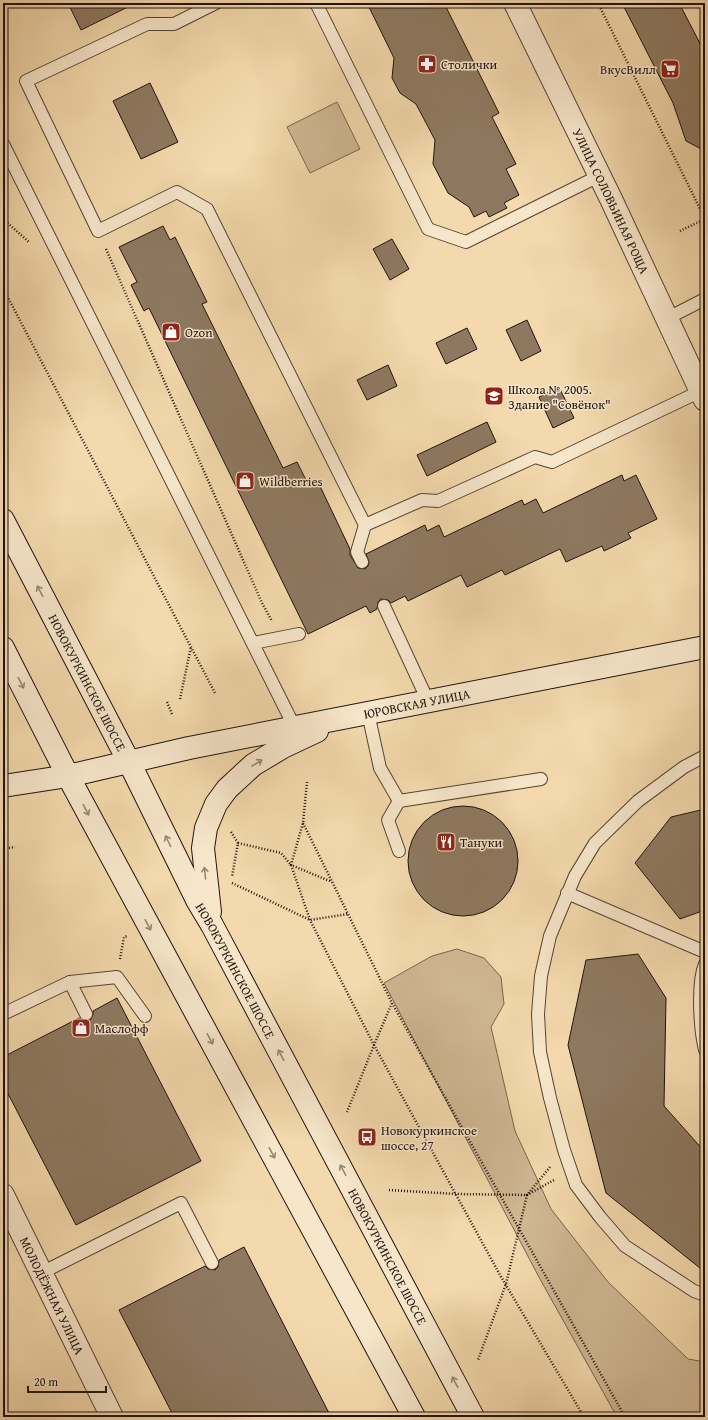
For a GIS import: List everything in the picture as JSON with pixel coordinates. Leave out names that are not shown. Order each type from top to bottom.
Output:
[{"type":"main road","name":"УЛИЦА СОЛОВЬИНАЯ РОЩА","points":[[515,3],[703,395]]},
{"type":"main road","name":"НОВОКУРКИНСКОЕ ШОССЕ","points":[[3,520],[129,762],[197,900],[212,925],[473,1417]]},
{"type":"main road","name":"ЮРОВСКАЯ УЛИЦА","points":[[3,786],[68,776],[189,748],[705,646]]},
{"type":"main road","points":[[3,648],[68,776],[414,1417]]},
{"type":"main road","points":[[212,925],[202,848],[206,828],[216,804],[226,789],[253,765],[283,747],[344,718]]},
{"type":"main road","name":"МОЛОДЁЖНАЯ УЛИЦА","points":[[3,1195],[112,1417]]},
{"type":"lane","points":[[216,3],[174,24],[147,24],[26,81],[98,231],[177,192],[208,209],[365,525],[357,552],[362,562]]},
{"type":"lane","points":[[316,3],[428,229],[466,242],[599,176]]},
{"type":"lane","points":[[3,144],[295,728]]},
{"type":"lane","points":[[666,319],[705,299]]},
{"type":"lane","points":[[365,525],[422,500],[438,501],[536,457],[552,462],[703,395]]},
{"type":"lane","points":[[384,606],[428,701]]},
{"type":"lane","points":[[252,643],[298,634]]},
{"type":"lane","points":[[368,713],[380,768],[399,801]]},
{"type":"lane","points":[[705,756],[684,767],[638,801],[595,843],[575,876],[550,936],[541,976],[538,1014],[540,1052],[550,1098],[564,1150],[576,1185],[600,1217],[625,1246],[694,1291],[705,1295]]},
{"type":"lane","points":[[399,801],[541,779]]},
{"type":"lane","points":[[399,801],[388,820],[399,851]]},
{"type":"lane","points":[[567,893],[705,952]]},
{"type":"lane","points":[[705,964],[700,989],[701,1016],[705,1050]]},
{"type":"lane","points":[[3,1014],[70,982],[117,977],[145,1016]]},
{"type":"lane","points":[[70,982],[86,1014]]},
{"type":"lane","points":[[41,1273],[181,1203],[212,1263]]},
{"type":"path","points":[[598,3],[705,219],[680,232]]},
{"type":"path","points":[[98,231],[259,596],[274,625]]},
{"type":"path","points":[[3,288],[215,693]]},
{"type":"path","points":[[180,699],[191,647]]},
{"type":"path","points":[[167,702],[172,714]]},
{"type":"path","points":[[291,865],[303,823],[307,782]]},
{"type":"path","points":[[303,823],[392,1004],[625,1417]]},
{"type":"path","points":[[348,914],[310,920],[231,883],[238,843],[281,853],[291,865],[310,920],[374,1045],[506,1284],[584,1417]]},
{"type":"path","points":[[3,849],[15,847]]},
{"type":"path","points":[[291,865],[332,882]]},
{"type":"path","points":[[117,977],[124,937],[131,934]]},
{"type":"path","points":[[347,1112],[392,1004]]},
{"type":"path","points":[[478,1360],[506,1284],[527,1195],[564,1150]]},
{"type":"path","points":[[389,1190],[456,1194],[527,1195],[572,1171]]},
{"type":"shaded area","points":[[337,102],[360,149],[310,173],[287,127]]},
{"type":"shaded area","points":[[457,949],[484,958],[501,977],[504,1004],[491,1027],[515,1131],[551,1209],[608,1282],[688,1359],[705,1362],[705,1417],[617,1417],[540,1279],[384,983],[432,956]]},
{"type":"building","points":[[68,3],[136,3],[81,30]]},
{"type":"building","points":[[367,3],[444,3],[499,113],[492,117],[516,164],[506,169],[519,195],[504,203],[507,208],[489,217],[486,211],[474,217],[469,207],[448,193],[433,164],[435,140],[416,104],[400,93],[392,78],[394,58]]},
{"type":"building","points":[[622,3],[679,3],[705,53],[705,151],[686,141],[673,103]]},
{"type":"building","points":[[150,83],[178,142],[141,159],[113,101]]},
{"type":"building","points":[[163,226],[170,240],[175,237],[207,302],[202,304],[283,468],[297,462],[309,486],[318,482],[350,549],[350,555],[358,568],[365,569],[368,566],[369,562],[366,554],[425,525],[427,531],[439,525],[444,537],[522,500],[524,505],[536,499],[543,513],[622,475],[624,481],[636,475],[657,519],[628,533],[631,538],[604,551],[602,546],[566,562],[560,549],[505,575],[502,570],[467,587],[461,575],[408,601],[405,596],[391,603],[388,600],[381,599],[378,602],[377,609],[370,613],[366,606],[308,634],[149,308],[144,311],[131,285],[137,282],[119,247]]},
{"type":"building","points":[[392,239],[409,269],[390,280],[373,249]]},
{"type":"building","points":[[527,320],[541,351],[521,361],[506,330]]},
{"type":"building","points":[[467,328],[477,349],[446,364],[436,343]]},
{"type":"building","points":[[388,365],[397,386],[367,400],[357,380]]},
{"type":"building","points":[[559,387],[574,418],[553,428],[539,397]]},
{"type":"building","points":[[487,422],[496,442],[427,476],[417,455]]},
{"type":"building","points":[[463,806],[484,810],[494,815],[502,822],[509,830],[514,840],[518,861],[514,882],[509,892],[502,900],[494,907],[484,912],[463,916],[442,912],[432,907],[424,900],[417,892],[412,882],[408,861],[412,840],[417,830],[424,822],[432,815],[442,810]]},
{"type":"building","points":[[705,809],[705,910],[680,919],[635,863],[671,817]]},
{"type":"building","points":[[638,954],[666,998],[664,1106],[705,1152],[705,1272],[606,1193],[568,1045],[586,960]]},
{"type":"building","points":[[117,998],[201,1161],[76,1225],[3,1084],[3,1057],[79,1018],[85,1021],[90,1020],[93,1015],[93,1011]]},
{"type":"building","points":[[244,1247],[331,1417],[174,1417],[119,1310],[205,1266],[208,1269],[215,1270],[218,1267],[219,1260]]},
{"type":"place","name":"Столички","points":[[427,64]]},
{"type":"place","name":"ВкусВилл","points":[[670,69]]},
{"type":"place","name":"Ozon","points":[[171,332]]},
{"type":"place","name":"Школа № 2005. Здание \"Совёнок\"","points":[[494,396]]},
{"type":"place","name":"Wildberries","points":[[245,481]]},
{"type":"place","name":"Тануки","points":[[446,842]]},
{"type":"place","name":"Маслофф","points":[[81,1028]]},
{"type":"place","name":"Новокуркинское шоссе, 27","points":[[367,1137]]}]
